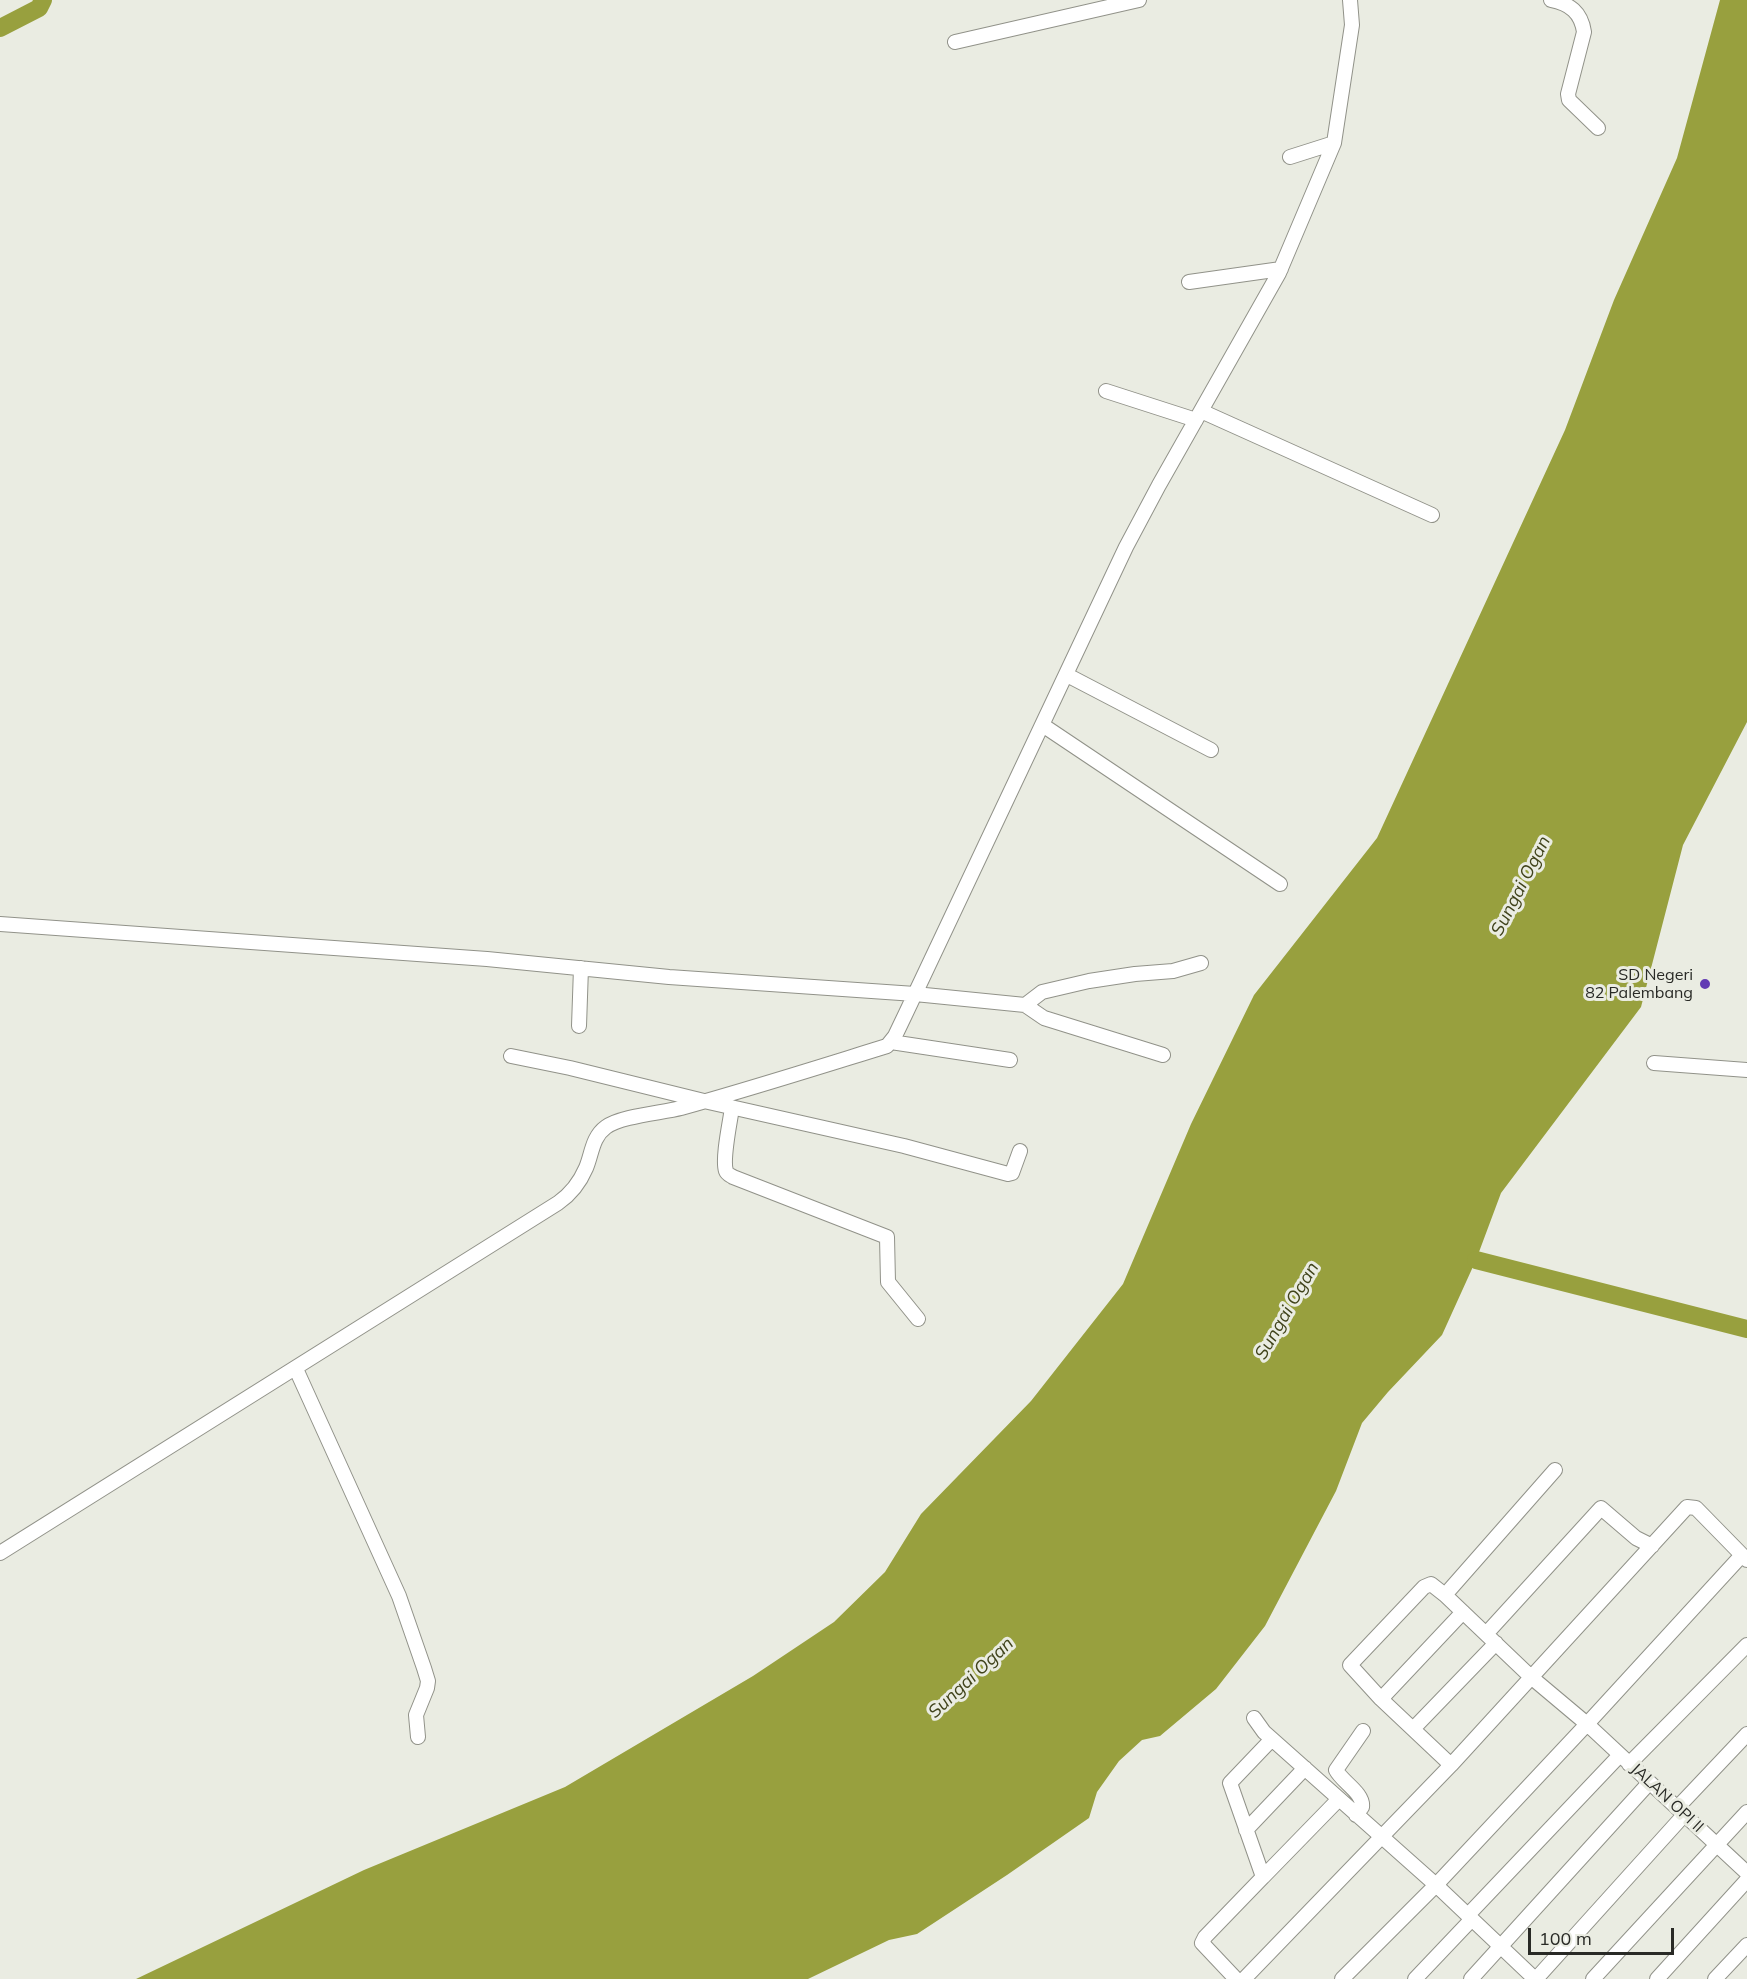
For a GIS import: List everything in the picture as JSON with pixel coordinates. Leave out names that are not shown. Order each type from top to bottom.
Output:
[{"type":"street","points":[[956,42],[1139,0]]},
{"type":"street","points":[[0,1553],[565,1198],[580,1180],[587,1167],[592,1146],[608,1126],[704,1101],[888,1046],[1044,726],[1126,547],[1281,269],[1334,143],[1352,25],[1350,0]]},
{"type":"street","points":[[1551,0],[1573,8],[1582,22],[1584,32],[1568,94],[1569,100],[1598,128]]},
{"type":"street","points":[[1290,157],[1334,143]]},
{"type":"street","points":[[1189,282],[1281,269]]},
{"type":"street","points":[[1106,391],[1198,415],[1432,515]]},
{"type":"street","points":[[1067,675],[1211,750]]},
{"type":"street","points":[[1044,726],[1280,884]]},
{"type":"street","points":[[0,924],[464,957],[581,972],[915,994],[1025,1005],[1044,1018],[1163,1056]]},
{"type":"street","points":[[1025,1005],[1042,992],[1089,981],[1173,971],[1201,963]]},
{"type":"street","points":[[579,1026],[581,972]]},
{"type":"street","points":[[893,1039],[1010,1060]]},
{"type":"street","points":[[511,1056],[903,1146],[1008,1174],[1015,1170],[1020,1151]]},
{"type":"street","points":[[1654,1063],[1747,1070]]},
{"type":"street","points":[[732,1108],[726,1151],[727,1173],[887,1238],[887,1275],[918,1319]]},
{"type":"street","points":[[296,1369],[399,1596],[424,1668],[428,1681],[416,1715],[418,1737]]},
{"type":"street","points":[[1451,1765],[1381,1699],[1350,1667],[1351,1663],[1424,1587],[1431,1584],[1445,1594],[1555,1470]]},
{"type":"street","points":[[1413,1729],[1600,1508],[1636,1538],[1652,1546]]},
{"type":"street","points":[[1244,1979],[1451,1765],[1688,1508],[1696,1508],[1744,1557],[1436,1885],[1342,1979]]},
{"type":"street","name":"JALAN OPI II","points":[[1445,1594],[1531,1677],[1587,1724],[1747,1873]]},
{"type":"street","points":[[1381,1699],[1463,1612]]},
{"type":"street","points":[[1415,1979],[1470,1917],[1625,1760],[1747,1645]]},
{"type":"street","points":[[1254,1718],[1264,1732],[1436,1885],[1535,1979],[1747,1734]]},
{"type":"street","points":[[1356,1815],[1363,1803],[1336,1770],[1363,1731]]},
{"type":"street","points":[[1263,1877],[1230,1783],[1272,1739]]},
{"type":"street","points":[[1246,1830],[1305,1768]]},
{"type":"street","points":[[1472,1979],[1649,1783]]},
{"type":"street","points":[[1236,1979],[1204,1947],[1203,1940],[1339,1799]]},
{"type":"street","points":[[1593,1979],[1747,1812]]},
{"type":"street","points":[[1657,1979],[1747,1880]]},
{"type":"street","points":[[1715,1979],[1747,1945]]},
{"type":"water","name":"Sungai Ogan","points":[[1720,0],[1747,0],[1747,722],[1683,845],[1641,1007],[1501,1193],[1476,1260],[1442,1335],[1362,1423],[1336,1491],[1265,1626],[1216,1689],[1160,1736],[1142,1740],[1119,1761],[1097,1792],[1089,1818],[917,1934],[889,1940],[808,1979],[136,1979],[364,1870],[565,1787],[753,1676],[834,1622],[885,1572],[921,1514],[1031,1401],[1123,1284],[1191,1124],[1254,995],[1377,838],[1565,430],[1614,300],[1677,158]]},
{"type":"waterway","points":[[0,28],[39,8],[43,0]]},
{"type":"waterway","points":[[1476,1260],[1747,1329]]},
{"type":"place","name":"SD Negeri 82 Palembang","points":[[1705,984]]}]
